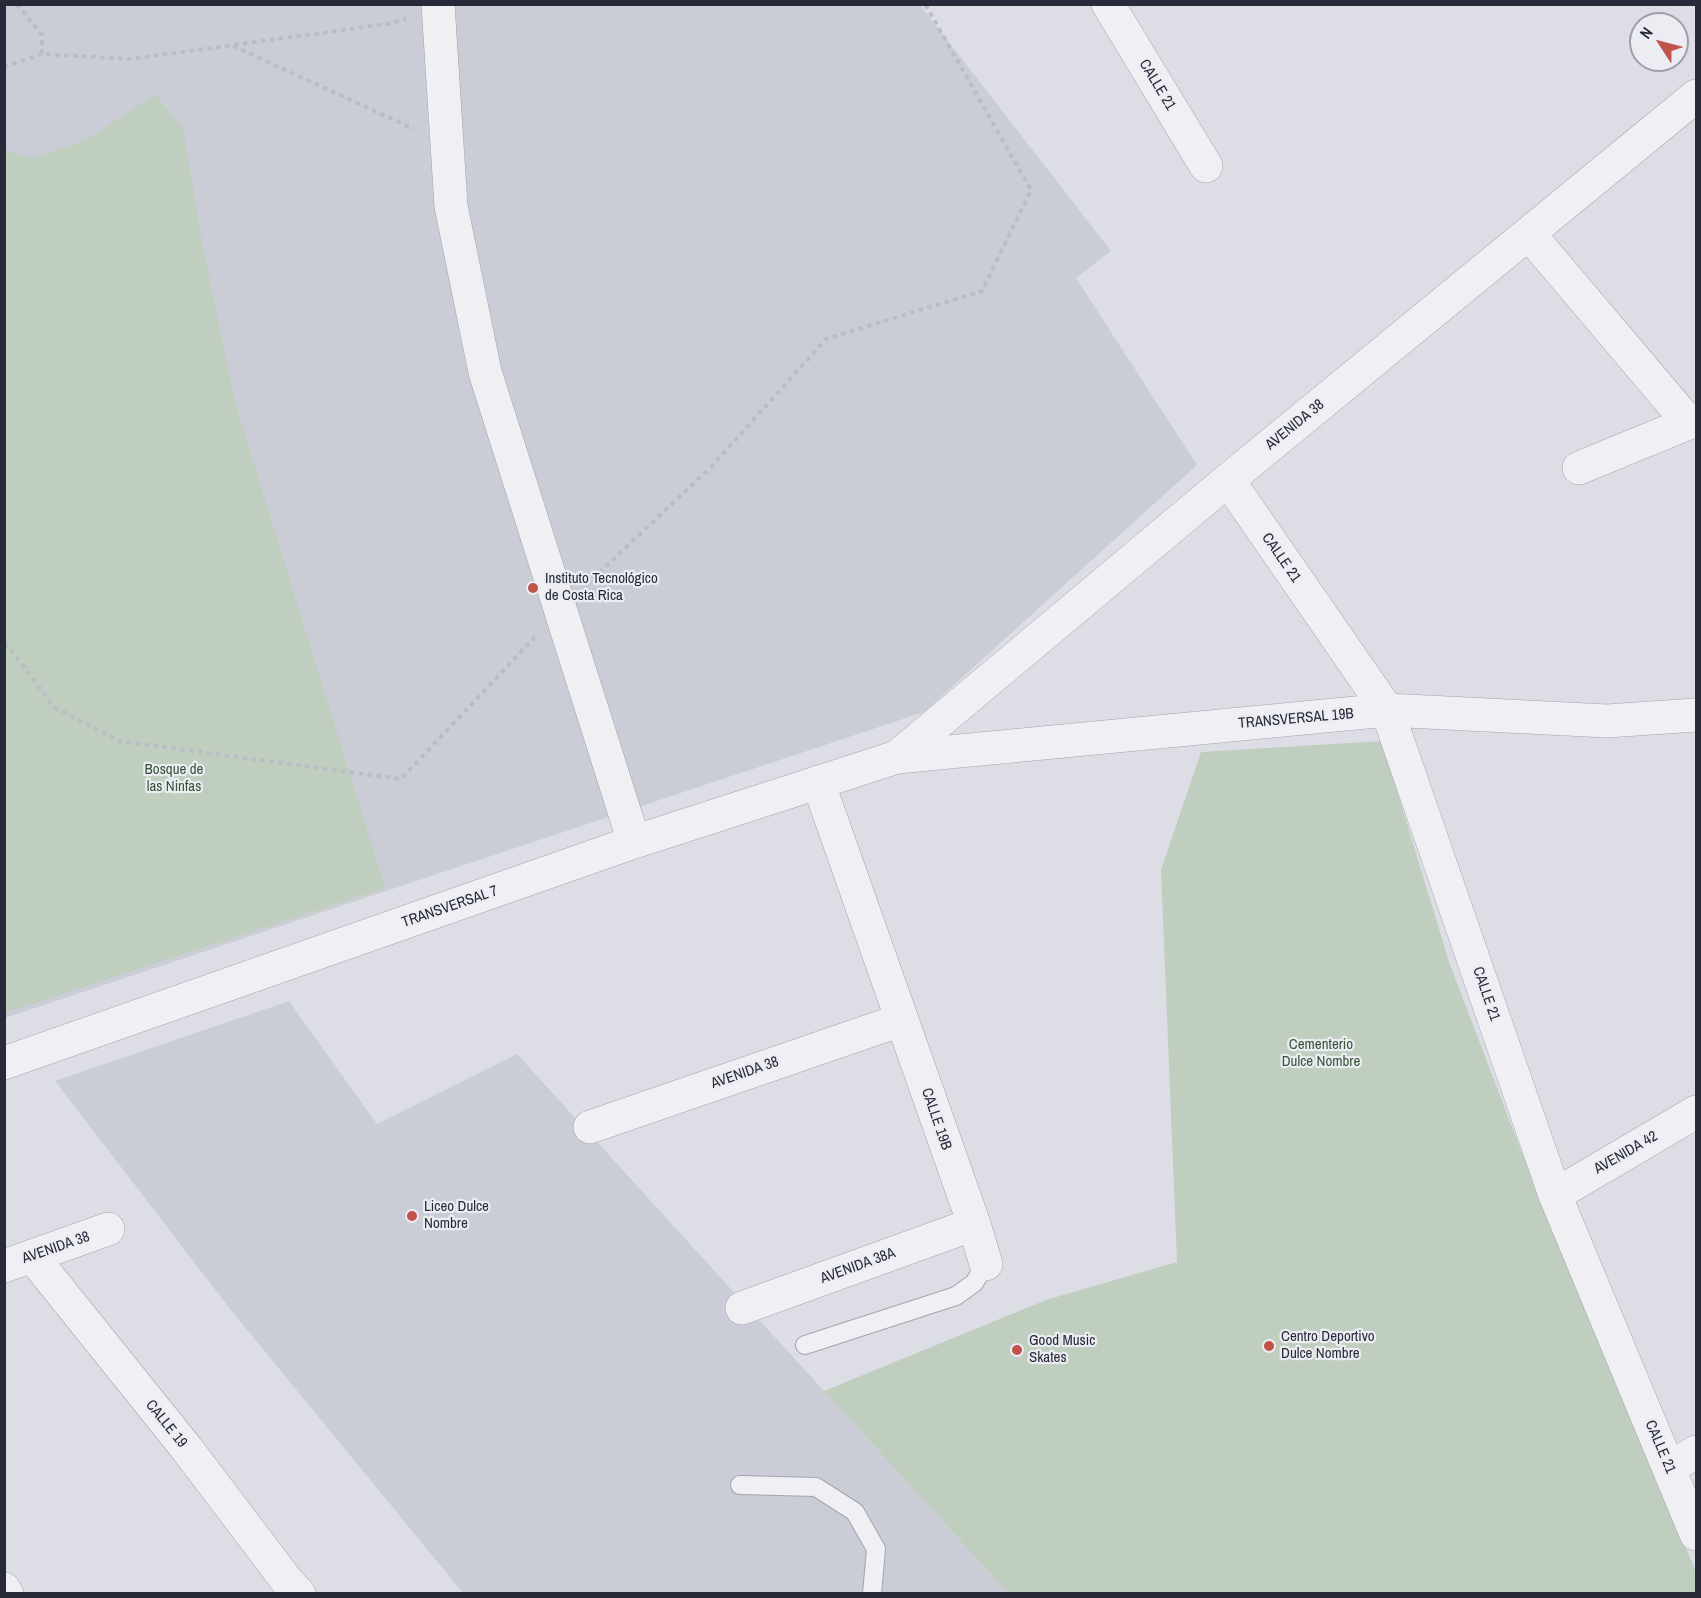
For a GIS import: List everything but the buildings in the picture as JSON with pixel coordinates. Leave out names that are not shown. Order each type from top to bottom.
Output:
[{"type":"street","name":"CALLE 21","points":[[1108,4],[1206,166]]},
{"type":"street","points":[[438,8],[450,206],[485,372],[634,842]]},
{"type":"street","name":"AVENIDA 38","points":[[897,757],[1228,480],[1696,96]]},
{"type":"street","points":[[1529,234],[1693,421],[1580,468]]},
{"type":"street","name":"CALLE 21","points":[[1228,480],[1387,710],[1555,1194],[1696,1534]]},
{"type":"street","name":"TRANSVERSAL 19B","points":[[897,757],[1387,710],[1607,721],[1696,715]]},
{"type":"street","name":"TRANSVERSAL 7","points":[[4,1063],[634,842],[897,757]]},
{"type":"street","name":"CALLE 19B","points":[[818,782],[974,1224],[986,1264]]},
{"type":"street","name":"AVENIDA 38","points":[[590,1127],[901,1020]]},
{"type":"street","name":"AVENIDA 42","points":[[1555,1194],[1696,1112]]},
{"type":"street","name":"AVENIDA 38A","points":[[742,1308],[974,1224]]},
{"type":"street","name":"AVENIDA 38","points":[[18,1261],[108,1229]]},
{"type":"street","name":"CALLE 19","points":[[18,1261],[299,1593]]},
{"type":"street","points":[[1669,1468],[1696,1452]]},
{"type":"street","points":[[4,1589],[8,1593]]},
{"type":"lane","name":"CALLE 19B","points":[[805,1345],[956,1296],[974,1283],[986,1264]]},
{"type":"lane","points":[[740,1485],[816,1487],[855,1512],[876,1549],[872,1593]]},
{"type":"path","points":[[17,4],[42,35],[42,54]]},
{"type":"path","points":[[4,644],[8,646],[54,707],[119,741],[401,779],[561,610],[711,467],[826,339],[982,291],[1031,190],[925,4]]},
{"type":"path","points":[[4,68],[42,54],[131,59],[387,24],[438,8]]},
{"type":"path","points":[[232,45],[447,145]]},
{"type":"shaded area","name":"Instituto Tecnológico de Costa Rica","points":[[4,5],[920,5],[1111,251],[1076,278],[1197,465],[924,712],[5,1018]]},
{"type":"shaded area","name":"Liceo Dulce Nombre","points":[[289,1001],[377,1124],[517,1054],[1008,1593],[463,1593],[230,1309],[55,1081]]},
{"type":"green space","name":"Bosque de las Ninfas","points":[[155,94],[183,128],[202,243],[235,402],[385,888],[5,1013],[5,151],[33,158],[88,139]]},
{"type":"green space","name":"Centro Deportivo Dulce Nombre","points":[[1382,741],[1449,962],[1520,1148],[1696,1572],[1696,1593],[1008,1593],[824,1391],[1046,1300],[1177,1262],[1161,870],[1201,752]]},
{"type":"place","name":"Instituto Tecnológico de Costa Rica","points":[[533,588]]},
{"type":"place","name":"Liceo Dulce Nombre","points":[[412,1216]]},
{"type":"place","name":"Centro Deportivo Dulce Nombre","points":[[1269,1346]]},
{"type":"place","name":"Good Music Skates","points":[[1017,1350]]},
{"type":"park label","name":"Cementerio Dulce Nombre","points":[[1321,1054]]}]
